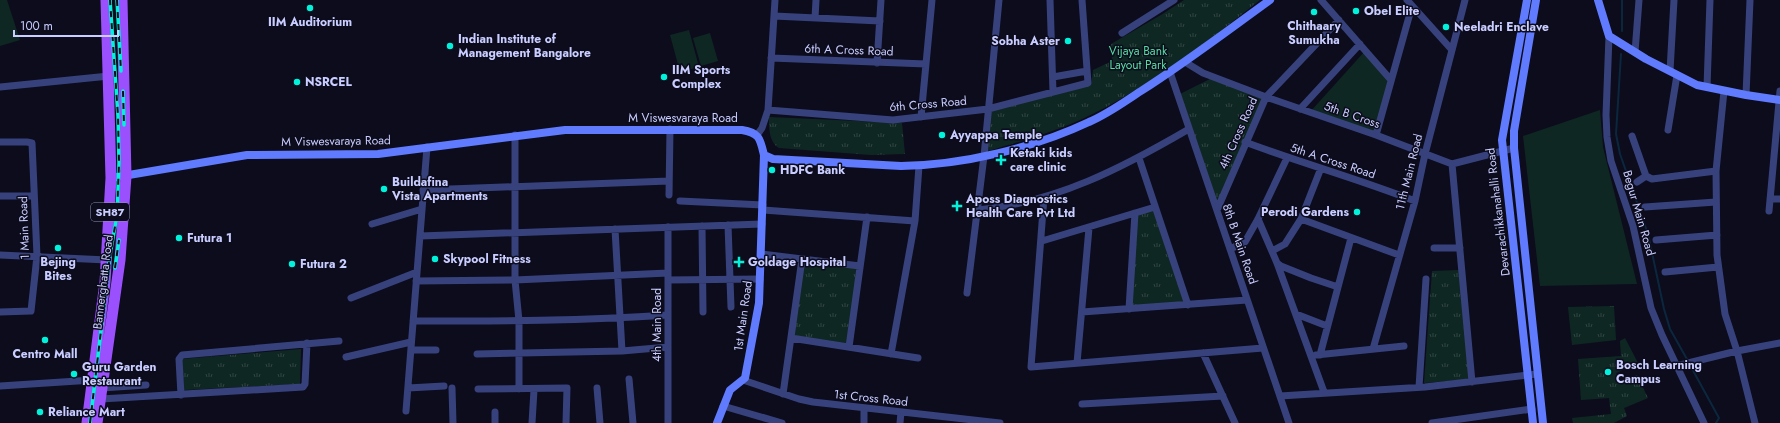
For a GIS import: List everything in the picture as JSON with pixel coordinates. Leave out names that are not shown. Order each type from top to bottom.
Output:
[{"type":"main road","name":"Bannerghatta Road","points":[[88,423],[107,260],[111,178],[106,0]]},
{"type":"main road","name":"Bannerghatta Road","points":[[97,423],[120,260],[126,176],[122,0]]},
{"type":"street","points":[[775,0],[768,110],[762,128],[757,135],[764,155],[773,159],[878,166],[919,166],[984,156],[1048,138],[1090,122],[1107,113],[1185,62],[1270,0]]},
{"type":"street","points":[[815,18],[816,0]]},
{"type":"street","points":[[877,63],[881,0]]},
{"type":"street","points":[[921,117],[932,0]]},
{"type":"street","points":[[967,293],[984,156],[998,0]]},
{"type":"street","points":[[1050,0],[1053,92]]},
{"type":"street","points":[[1053,76],[1087,72],[1082,0]]},
{"type":"street","points":[[1122,34],[1174,0]]},
{"type":"street","points":[[1321,0],[1391,80]]},
{"type":"street","points":[[1407,0],[1452,50]]},
{"type":"street","name":"11th Main Road","points":[[1373,349],[1415,201],[1425,154],[1465,0]]},
{"type":"street","name":"Devarachikkanahalli Road","points":[[1527,0],[1503,132],[1533,423]]},
{"type":"street","name":"Devarachikkanahalli Road","points":[[1536,0],[1514,131],[1514,148],[1543,423]]},
{"type":"street","name":"Begur Main Road","points":[[1598,0],[1609,36],[1606,115],[1607,136],[1611,162],[1633,226],[1651,308],[1676,366],[1704,423]]},
{"type":"street","points":[[1635,52],[1639,0]]},
{"type":"street","points":[[1668,130],[1673,73],[1674,0]]},
{"type":"street","points":[[1707,87],[1710,0]]},
{"type":"street","points":[[1746,95],[1750,0]]},
{"type":"street","points":[[1376,135],[1412,6]]},
{"type":"street","points":[[774,16],[880,21]]},
{"type":"street","name":"4th Cross Road","points":[[1217,210],[1245,142],[1266,97],[1339,20]]},
{"type":"street","points":[[1609,36],[1635,52],[1697,85],[1746,95],[1780,97],[1769,212]]},
{"type":"street","points":[[1300,109],[1360,44]]},
{"type":"street","name":"6th A Cross Road","points":[[771,58],[926,64]]},
{"type":"street","name":"5th B Cross","points":[[1185,62],[1203,73],[1452,164]]},
{"type":"street","name":"6th Cross Road","points":[[768,110],[893,120],[921,117],[988,109],[1088,83],[1087,72]]},
{"type":"street","name":"8th B Main Road","points":[[1170,72],[1289,423]]},
{"type":"street","points":[[0,87],[109,76]]},
{"type":"street","points":[[1724,91],[1716,172],[1718,267],[1725,314],[1737,351],[1756,423]]},
{"type":"street","points":[[978,210],[1010,206],[1044,197],[1101,177],[1139,158],[1189,128]]},
{"type":"street","name":"M Viswesvaraya Road","points":[[111,178],[247,154],[378,154],[515,135],[566,130],[738,130],[752,132],[757,135]]},
{"type":"street","points":[[669,195],[670,130]]},
{"type":"street","points":[[515,135],[515,280],[518,321],[519,389]]},
{"type":"street","points":[[1632,136],[1646,176],[1652,179],[1716,172]]},
{"type":"street","name":"1 Main Road","points":[[0,142],[32,143],[37,256],[31,311],[0,312]]},
{"type":"street","name":"5th A Cross Road","points":[[1245,142],[1287,158],[1321,168],[1415,201]]},
{"type":"street","points":[[406,410],[427,147]]},
{"type":"street","points":[[1472,382],[1452,164],[1514,148]]},
{"type":"street","name":"1st Main Road","points":[[743,380],[746,376],[757,315],[760,279],[764,155]]},
{"type":"street","points":[[1139,158],[1188,304]]},
{"type":"street","points":[[1230,249],[1245,242],[1258,219],[1287,158]]},
{"type":"street","points":[[891,354],[915,221],[919,166]]},
{"type":"street","points":[[1272,251],[1285,244],[1300,219],[1321,168]]},
{"type":"street","points":[[1637,182],[1646,176]]},
{"type":"street","points":[[423,190],[515,188],[669,181]]},
{"type":"street","points":[[0,196],[34,196]]},
{"type":"street","points":[[1044,197],[1032,367],[1264,348]]},
{"type":"street","points":[[1770,199],[1780,199]]},
{"type":"street","points":[[680,201],[915,221]]},
{"type":"street","points":[[1645,206],[1716,202]]},
{"type":"street","points":[[1042,241],[1155,207]]},
{"type":"street","points":[[372,224],[422,209]]},
{"type":"street","points":[[1129,309],[1134,213]]},
{"type":"street","points":[[849,347],[867,218]]},
{"type":"street","points":[[1258,219],[1277,263],[1324,392]]},
{"type":"street","points":[[1300,219],[1399,255]]},
{"type":"street","points":[[420,236],[762,224]]},
{"type":"street","points":[[702,226],[703,312]]},
{"type":"street","points":[[728,226],[731,307]]},
{"type":"street","name":"4th Main Road","points":[[668,228],[668,423]]},
{"type":"street","points":[[1077,363],[1089,228]]},
{"type":"street","points":[[615,229],[622,351]]},
{"type":"street","points":[[1656,240],[1717,235]]},
{"type":"street","points":[[1320,355],[1352,238]]},
{"type":"street","points":[[1434,248],[1460,248]]},
{"type":"street","points":[[761,254],[860,266]]},
{"type":"street","points":[[0,255],[107,260]]},
{"type":"street","points":[[783,394],[802,259]]},
{"type":"street","points":[[1277,263],[1280,266],[1338,287]]},
{"type":"street","points":[[1665,272],[1718,267]]},
{"type":"street","points":[[351,298],[417,272]]},
{"type":"street","points":[[416,281],[515,280],[617,275],[668,276],[702,279],[760,279]]},
{"type":"street","points":[[1419,387],[1426,279]]},
{"type":"street","points":[[1082,312],[1247,300]]},
{"type":"street","points":[[1296,314],[1327,326]]},
{"type":"street","points":[[413,321],[518,321],[668,315]]},
{"type":"street","points":[[791,338],[918,358]]},
{"type":"street","points":[[181,395],[179,359],[182,355],[339,341]]},
{"type":"street","points":[[346,357],[411,342]]},
{"type":"street","points":[[101,393],[181,395],[303,387],[306,384],[307,343]]},
{"type":"street","points":[[1676,366],[1737,351],[1780,343]]},
{"type":"street","points":[[1311,356],[1404,346]]},
{"type":"street","points":[[477,354],[622,351],[668,347]]},
{"type":"street","points":[[411,350],[436,350]]},
{"type":"street","points":[[1203,353],[1235,423]]},
{"type":"street","points":[[1280,396],[1419,387],[1537,374]]},
{"type":"street","points":[[629,379],[633,423]]},
{"type":"street","points":[[0,386],[93,380]]},
{"type":"street","points":[[717,423],[730,390],[743,380]]},
{"type":"street","name":"1st Cross Road","points":[[743,380],[783,394],[813,402],[901,412],[934,419],[1000,423]]},
{"type":"street","points":[[101,393],[146,385]]},
{"type":"street","points":[[408,388],[444,386]]},
{"type":"street","points":[[452,388],[453,423]]},
{"type":"street","points":[[478,389],[534,390],[567,388],[566,423]]},
{"type":"street","points":[[597,388],[600,423]]},
{"type":"street","points":[[532,423],[534,390]]},
{"type":"street","points":[[1082,404],[1223,396]]},
{"type":"street","points":[[724,406],[764,420],[782,423]]},
{"type":"street","points":[[864,408],[864,423]]},
{"type":"street","points":[[1432,423],[1532,409]]},
{"type":"street","points":[[494,423],[495,412]]},
{"type":"street","points":[[900,423],[901,412]]},
{"type":"green space","points":[[0,0],[7,0],[20,40],[0,46]]},
{"type":"green space","name":"Vijaya Bank Layout Park","points":[[1184,0],[1260,0],[1174,65],[1128,95],[1080,120],[1058,129],[988,151],[990,111],[1091,85],[1093,70],[1112,61],[1111,44]]},
{"type":"green space","points":[[689,30],[699,67],[680,72],[670,35]]},
{"type":"green space","points":[[710,33],[718,61],[701,66],[693,38]]},
{"type":"green space","points":[[1365,51],[1391,80],[1376,135],[1310,112]]},
{"type":"green space","points":[[1214,77],[1266,97],[1217,210],[1178,95]]},
{"type":"green space","points":[[1600,110],[1603,147],[1637,284],[1540,286],[1523,136]]},
{"type":"green space","points":[[769,117],[902,123],[905,154],[871,155],[779,148],[771,138]]},
{"type":"green space","points":[[1155,207],[1188,305],[1129,309],[1135,213]]},
{"type":"green space","points":[[802,259],[860,266],[849,347],[791,338]]},
{"type":"green space","points":[[1460,270],[1472,379],[1424,383],[1432,271]]},
{"type":"green space","points":[[1614,306],[1616,340],[1572,345],[1568,307]]},
{"type":"green space","points":[[1625,338],[1638,363],[1616,373],[1621,382],[1637,375],[1648,398],[1624,408],[1627,416],[1614,423],[1573,423],[1572,418],[1611,414],[1609,398],[1581,400],[1578,359],[1621,356],[1620,341]]},
{"type":"green space","points":[[301,349],[300,384],[184,390],[182,359]]},
{"type":"waterway","points":[[1622,0],[1622,31]]},
{"type":"waterway","points":[[1621,54],[1616,134],[1620,154],[1648,234],[1664,309],[1670,329],[1688,361]]},
{"type":"waterway","points":[[1690,365],[1719,418],[1716,423]]},
{"type":"railway","points":[[90,423],[110,255],[117,215],[119,163],[118,116],[110,0]]},
{"type":"railway","points":[[117,0],[121,71]]},
{"type":"railway","points":[[123,91],[124,125]]},
{"type":"railway","points":[[115,268],[119,240]]},
{"type":"place","name":"IIM Auditorium","points":[[310,8]]},
{"type":"place","name":"Obel Elite","points":[[1356,11]]},
{"type":"place","name":"Chithaary Sumukha","points":[[1314,12]]},
{"type":"place","name":"Neeladri Enclave","points":[[1446,27]]},
{"type":"place","name":"Sobha Aster","points":[[1068,41]]},
{"type":"place","name":"Indian Institute of Management Bangalore","points":[[450,46]]},
{"type":"place","name":"IIM Sports Complex","points":[[664,77]]},
{"type":"place","name":"NSRCEL","points":[[297,82]]},
{"type":"place","name":"Ayyappa Temple","points":[[942,135]]},
{"type":"place","name":"Ketaki kids care clinic","points":[[1001,160]]},
{"type":"place","name":"HDFC Bank","points":[[772,170]]},
{"type":"place","name":"Buildafina Vista Apartments","points":[[384,189]]},
{"type":"place","name":"Aposs Diagnostics Health Care Pvt Ltd","points":[[957,206]]},
{"type":"place","name":"Perodi Gardens","points":[[1357,212]]},
{"type":"place","name":"Futura 1","points":[[179,238]]},
{"type":"place","name":"Bejing Bites","points":[[58,248]]},
{"type":"place","name":"Skypool Fitness","points":[[435,259]]},
{"type":"place","name":"Goldage Hospital","points":[[739,262]]},
{"type":"place","name":"Futura 2","points":[[292,264]]},
{"type":"place","name":"Centro Mall","points":[[45,340]]},
{"type":"place","name":"Bosch Learning Campus","points":[[1608,372]]},
{"type":"place","name":"Guru Garden Restaurant","points":[[74,374]]},
{"type":"place","name":"Reliance Mart","points":[[40,412]]}]
